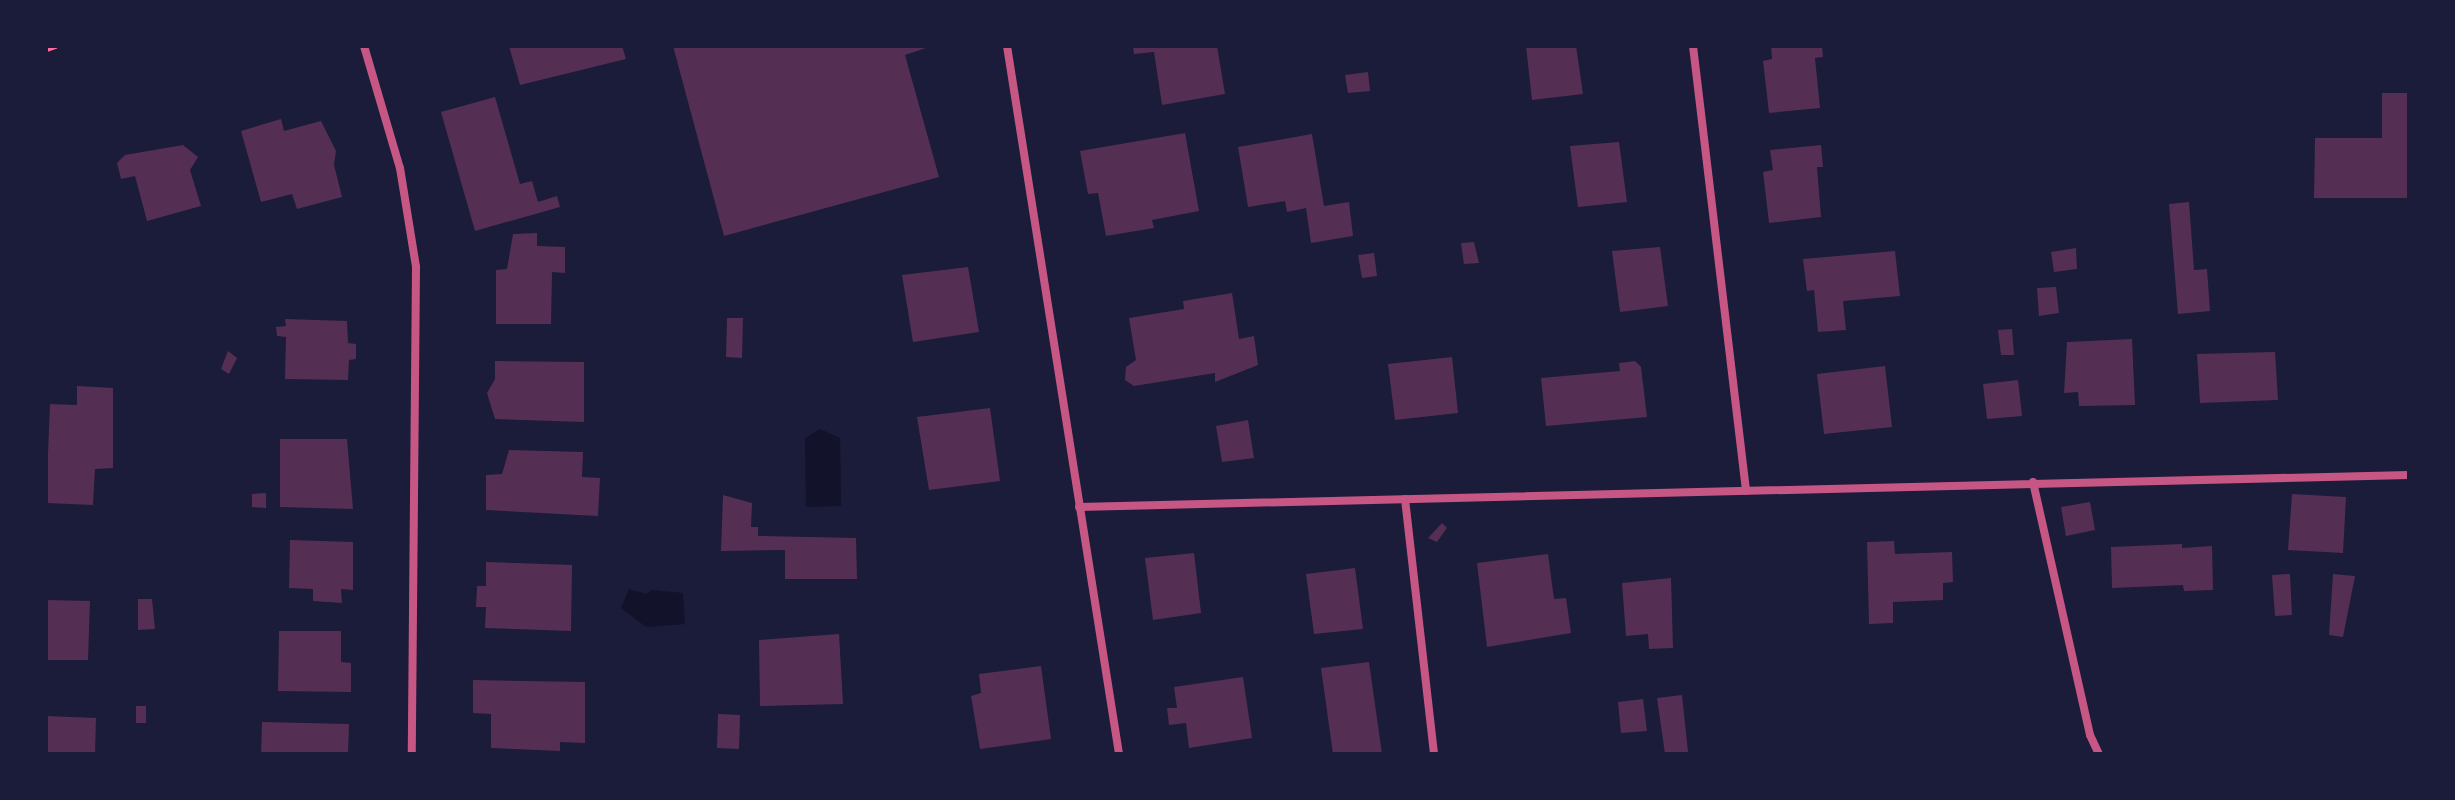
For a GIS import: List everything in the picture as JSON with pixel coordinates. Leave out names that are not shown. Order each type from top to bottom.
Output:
[{"type":"street","points":[[364,46],[400,168],[416,267],[412,754]]},
{"type":"street","points":[[1007,46],[1119,754]]},
{"type":"street","points":[[1693,46],[1746,491]]},
{"type":"street","points":[[1079,507],[2409,475]]},
{"type":"street","points":[[2033,482],[2090,735],[2099,754]]},
{"type":"street","points":[[1405,499],[1434,754]]},
{"type":"path","points":[[46,49],[55,46]]},
{"type":"shaded area","points":[[820,429],[840,438],[841,506],[806,507],[805,438]]},
{"type":"shaded area","points":[[629,589],[646,594],[652,590],[683,593],[685,624],[646,627],[621,608]]},
{"type":"building","points":[[509,46],[622,46],[626,59],[520,85]]},
{"type":"building","points":[[673,46],[932,46],[905,55],[939,177],[724,236]]},
{"type":"building","points":[[1133,46],[1217,46],[1225,94],[1162,105],[1154,52],[1134,54]]},
{"type":"building","points":[[1526,46],[1576,46],[1583,94],[1532,100]]},
{"type":"building","points":[[1771,46],[1822,46],[1823,57],[1815,58],[1820,108],[1769,113],[1763,61],[1772,59]]},
{"type":"building","points":[[1368,72],[1370,91],[1348,93],[1345,75]]},
{"type":"building","points":[[2382,93],[2409,93],[2409,198],[2314,198],[2315,138],[2382,138]]},
{"type":"building","points":[[495,97],[520,184],[532,181],[538,202],[557,196],[560,207],[475,231],[441,112]]},
{"type":"building","points":[[281,119],[284,131],[321,121],[336,151],[334,165],[342,197],[297,209],[292,194],[261,202],[241,131]]},
{"type":"building","points":[[1185,133],[1199,211],[1152,220],[1154,228],[1106,236],[1098,193],[1088,194],[1080,151]]},
{"type":"building","points":[[1312,134],[1324,206],[1349,202],[1353,236],[1311,243],[1306,208],[1287,212],[1285,201],[1248,207],[1238,147]]},
{"type":"building","points":[[1619,142],[1627,202],[1578,207],[1570,146]]},
{"type":"building","points":[[183,145],[198,157],[190,170],[201,206],[147,221],[135,176],[121,179],[117,163],[125,155]]},
{"type":"building","points":[[1821,145],[1823,167],[1817,167],[1821,217],[1769,223],[1763,172],[1773,170],[1770,150]]},
{"type":"building","points":[[2189,202],[2194,270],[2207,269],[2210,311],[2178,314],[2169,204]]},
{"type":"building","points":[[537,233],[537,246],[565,247],[565,273],[552,272],[551,324],[496,324],[496,270],[507,269],[513,234]]},
{"type":"building","points":[[1474,242],[1479,263],[1464,264],[1461,243]]},
{"type":"building","points":[[1660,247],[1668,306],[1620,312],[1612,251]]},
{"type":"building","points":[[2076,248],[2077,269],[2054,272],[2051,252]]},
{"type":"building","points":[[1895,251],[1900,296],[1843,301],[1846,330],[1818,332],[1814,290],[1807,291],[1803,259]]},
{"type":"building","points":[[1374,253],[1377,276],[1362,278],[1358,255]]},
{"type":"building","points":[[968,267],[979,332],[913,342],[902,275]]},
{"type":"building","points":[[2056,287],[2059,313],[2039,316],[2037,288]]},
{"type":"building","points":[[1232,293],[1239,339],[1254,336],[1258,365],[1215,382],[1215,373],[1134,386],[1125,380],[1126,367],[1136,360],[1129,318],[1184,309],[1183,301]]},
{"type":"building","points":[[727,318],[743,318],[742,358],[726,357]]},
{"type":"building","points":[[285,319],[347,321],[348,343],[356,344],[356,359],[349,360],[348,380],[285,379],[286,337],[277,336],[276,327],[286,326]]},
{"type":"building","points":[[2012,329],[2014,355],[2001,355],[1998,330]]},
{"type":"building","points":[[2132,339],[2135,405],[2079,406],[2078,392],[2064,393],[2067,342]]},
{"type":"building","points":[[228,351],[237,358],[229,374],[221,369]]},
{"type":"building","points":[[2275,352],[2278,400],[2200,403],[2197,354]]},
{"type":"building","points":[[1452,357],[1458,413],[1395,420],[1388,364]]},
{"type":"building","points":[[495,361],[584,362],[584,422],[495,419],[487,393],[495,379]]},
{"type":"building","points":[[1635,361],[1641,367],[1647,417],[1546,426],[1541,378],[1620,371],[1619,363]]},
{"type":"building","points":[[1885,366],[1892,427],[1824,434],[1817,374]]},
{"type":"building","points":[[2018,380],[2022,416],[1987,419],[1983,384]]},
{"type":"building","points":[[77,386],[113,388],[113,468],[95,469],[93,505],[46,503],[50,404],[77,405]]},
{"type":"building","points":[[990,408],[1000,481],[929,490],[917,417]]},
{"type":"building","points":[[1248,420],[1254,458],[1222,462],[1216,426]]},
{"type":"building","points":[[280,439],[347,439],[353,509],[280,507]]},
{"type":"building","points":[[509,450],[583,452],[582,477],[600,478],[598,516],[486,510],[486,475],[502,474]]},
{"type":"building","points":[[266,493],[266,508],[252,507],[252,494]]},
{"type":"building","points":[[2292,494],[2346,497],[2343,553],[2288,550]]},
{"type":"building","points":[[723,495],[752,503],[751,527],[758,527],[758,536],[856,538],[857,579],[785,579],[785,550],[721,551]]},
{"type":"building","points":[[2090,502],[2095,530],[2066,536],[2061,507]]},
{"type":"building","points":[[1442,523],[1447,528],[1437,542],[1428,538]]},
{"type":"building","points":[[290,540],[353,542],[353,590],[341,589],[342,603],[313,601],[313,589],[289,588]]},
{"type":"building","points":[[1894,541],[1895,554],[1952,552],[1953,582],[1943,583],[1943,600],[1893,602],[1893,623],[1869,624],[1867,542]]},
{"type":"building","points":[[2182,544],[2182,548],[2212,546],[2213,590],[2184,591],[2183,585],[2112,588],[2111,547]]},
{"type":"building","points":[[1194,553],[1201,613],[1153,620],[1145,558]]},
{"type":"building","points":[[1548,554],[1554,599],[1566,598],[1571,633],[1487,647],[1477,563]]},
{"type":"building","points":[[486,562],[572,565],[571,631],[485,628],[486,607],[476,607],[477,586],[486,586]]},
{"type":"building","points":[[1355,568],[1363,629],[1314,634],[1306,574]]},
{"type":"building","points":[[2290,574],[2292,615],[2275,616],[2272,575]]},
{"type":"building","points":[[2333,574],[2355,576],[2343,637],[2329,635]]},
{"type":"building","points":[[1671,578],[1673,648],[1649,649],[1648,634],[1626,636],[1622,583]]},
{"type":"building","points":[[138,599],[152,599],[155,629],[138,630]]},
{"type":"building","points":[[46,600],[90,601],[88,660],[46,660]]},
{"type":"building","points":[[279,631],[341,631],[341,662],[351,663],[351,692],[278,691]]},
{"type":"building","points":[[839,634],[843,704],[760,706],[759,640]]},
{"type":"building","points":[[1369,662],[1382,754],[1333,754],[1321,668]]},
{"type":"building","points":[[1041,666],[1051,739],[980,749],[971,696],[981,693],[979,674]]},
{"type":"building","points":[[1243,677],[1252,738],[1189,748],[1186,723],[1169,725],[1167,708],[1177,708],[1174,687]]},
{"type":"building","points":[[473,680],[585,682],[585,743],[560,742],[560,751],[491,748],[491,714],[473,713]]},
{"type":"building","points":[[1682,695],[1688,752],[1665,754],[1657,698]]},
{"type":"building","points":[[1643,699],[1647,731],[1621,733],[1618,702]]},
{"type":"building","points":[[136,706],[146,706],[146,723],[136,723]]},
{"type":"building","points":[[718,714],[740,715],[739,749],[717,748]]},
{"type":"building","points":[[46,716],[96,718],[95,754],[46,754]]},
{"type":"building","points":[[262,722],[349,724],[348,754],[261,754]]}]
